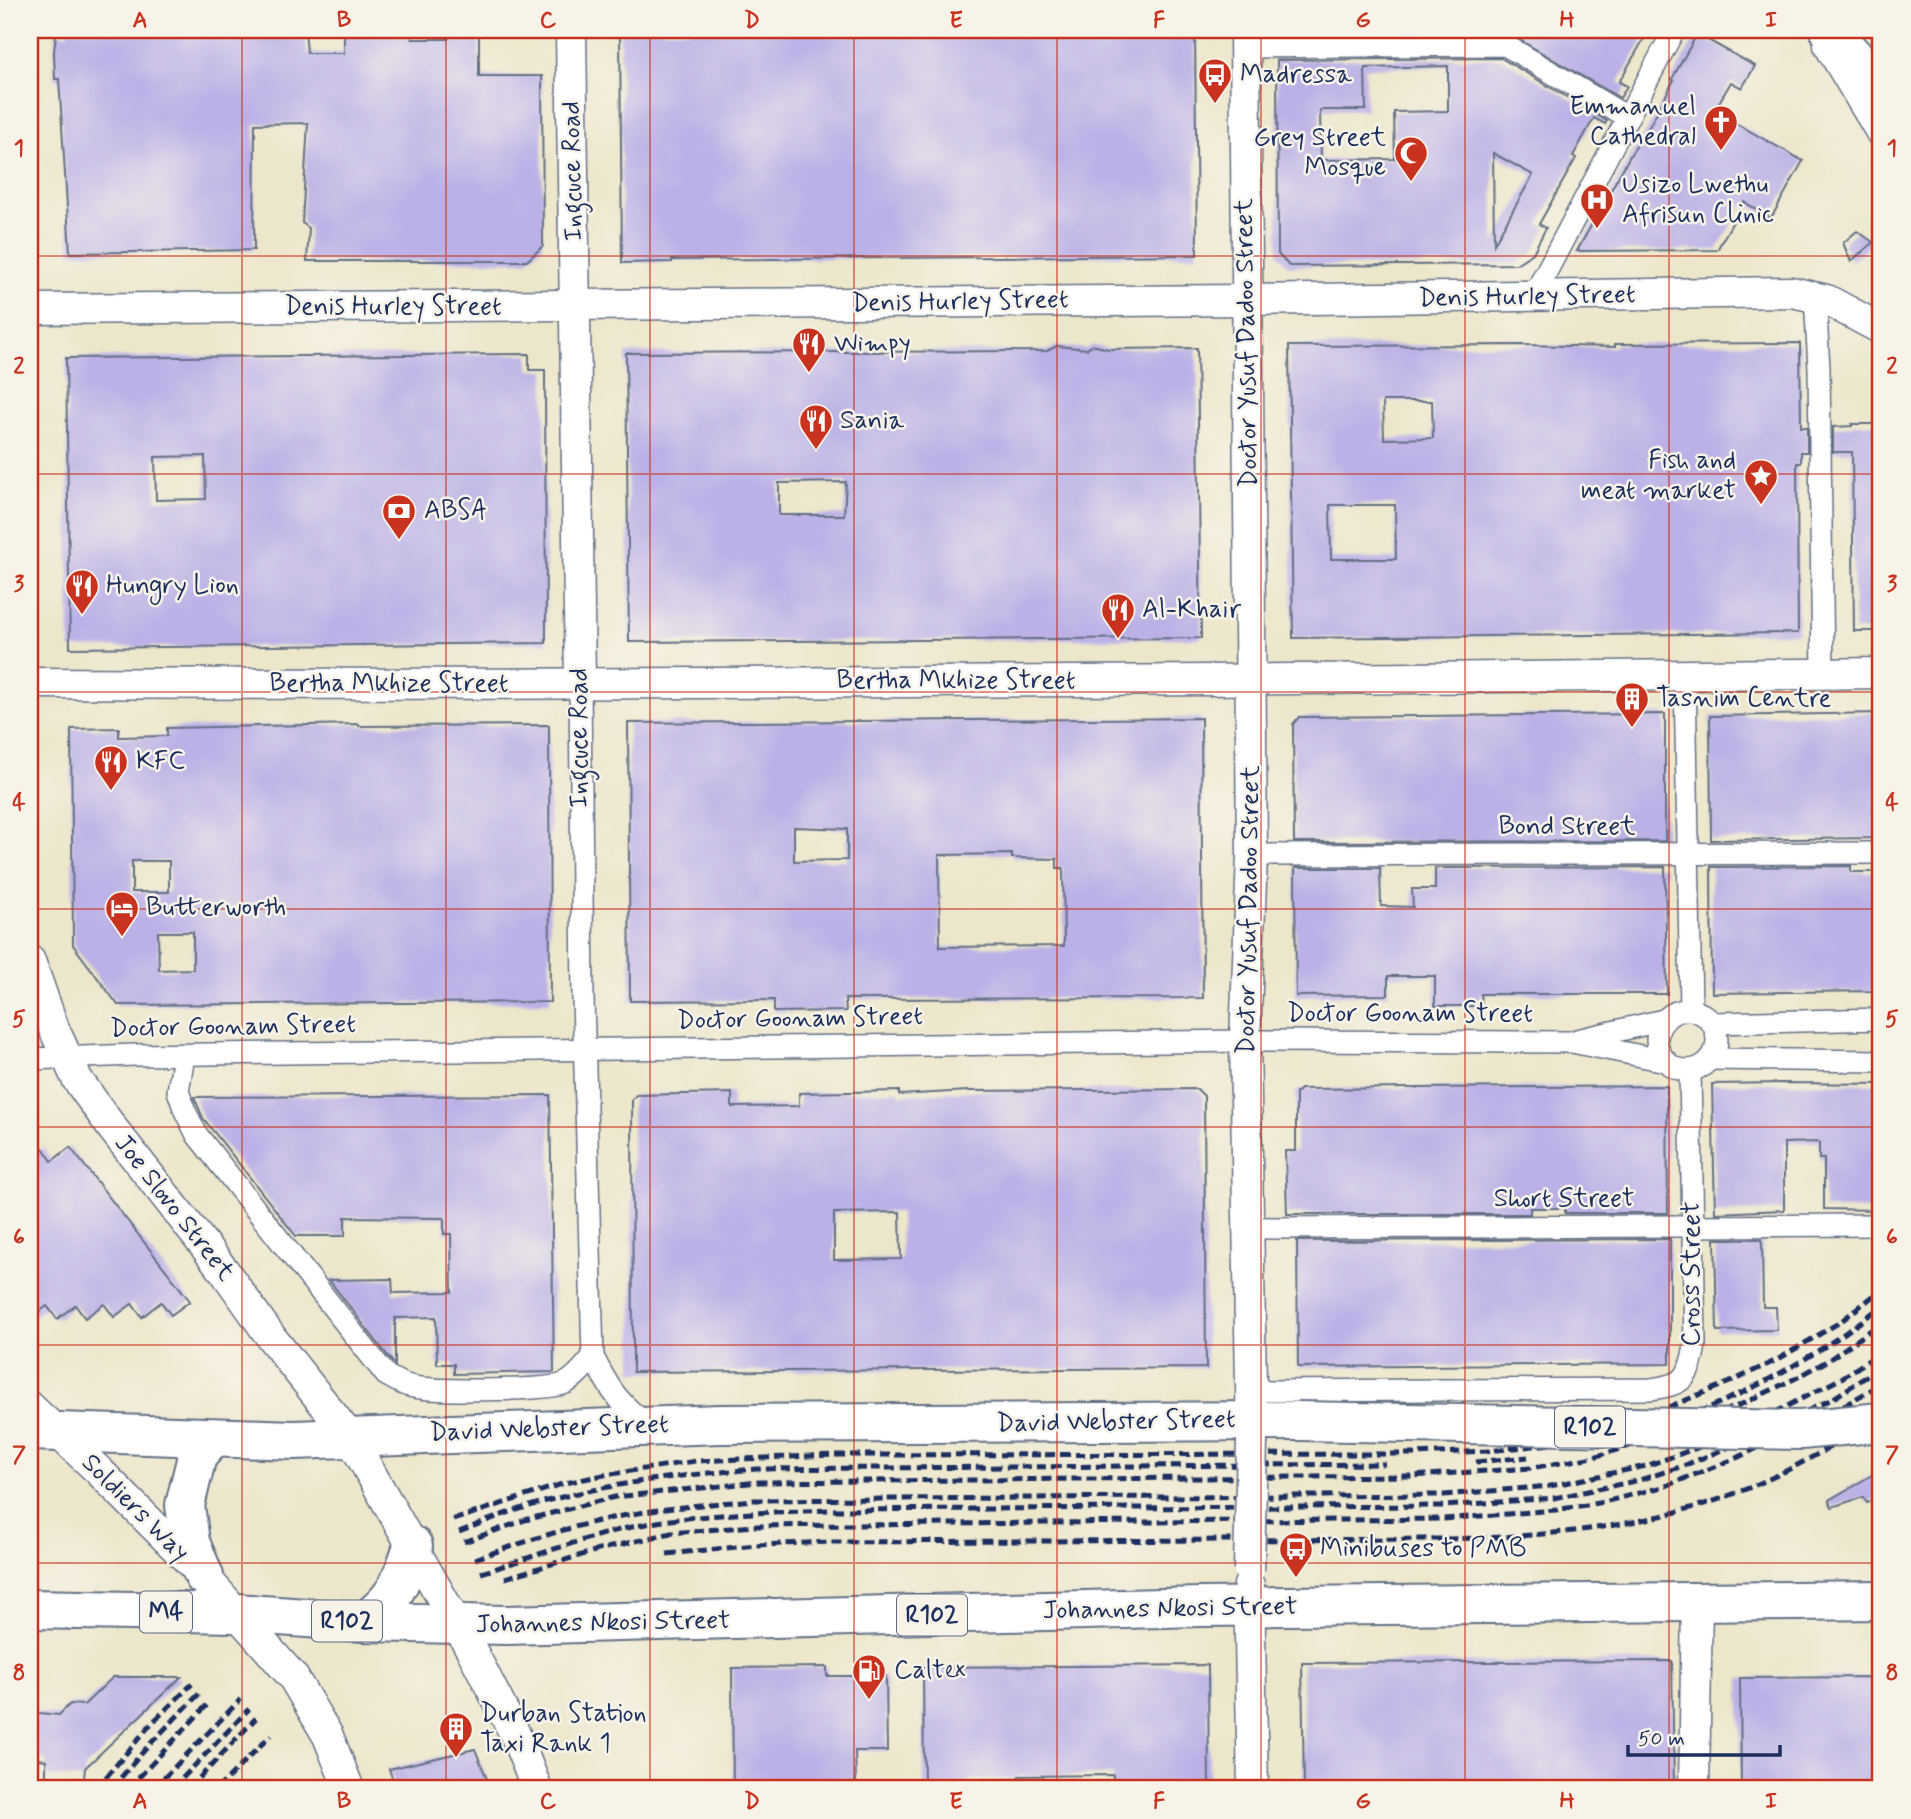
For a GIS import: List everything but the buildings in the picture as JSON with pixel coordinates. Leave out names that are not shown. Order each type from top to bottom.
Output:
[{"type":"highway","points":[[1829,30],[1881,86]]},
{"type":"highway","name":"David Webster Street","points":[[350,1437],[649,1426],[1252,1418],[1801,1430],[1881,1422]]},
{"type":"highway","name":"R102","points":[[45,1432],[212,1439],[294,1440],[350,1437]]},
{"type":"highway","points":[[204,1576],[190,1542],[185,1505],[197,1456],[212,1439]]},
{"type":"highway","points":[[363,1622],[388,1602],[397,1590],[413,1546]]},
{"type":"highway","name":"Johannes Nkosi Street","points":[[459,1626],[1249,1588],[1697,1601],[1881,1600]]},
{"type":"highway","name":"M4","points":[[30,1609],[236,1613]]},
{"type":"highway","name":"R102","points":[[236,1613],[459,1626]]},
{"type":"street","name":"Ingcuce Road","points":[[571,30],[581,867],[593,1357],[612,1392],[629,1411],[649,1426]]},
{"type":"street","points":[[1533,297],[1674,30]]},
{"type":"street","points":[[1820,30],[1881,132]]},
{"type":"street","points":[[1245,38],[1505,46],[1627,117]]},
{"type":"street","name":"Doctor Yusuf Dadoo Street","points":[[1245,38],[1252,855],[1245,1041],[1252,1418],[1249,1588],[1253,1789]]},
{"type":"street","name":"Denis Hurley Street","points":[[30,309],[1246,300],[1792,292],[1815,295],[1841,306],[1881,329]]},
{"type":"street","points":[[1815,295],[1819,369],[1824,674]]},
{"type":"street","name":"Bertha Mkhize Street","points":[[30,684],[374,685],[1685,677],[1881,673]]},
{"type":"street","points":[[1685,677],[1691,1009]]},
{"type":"street","name":"Bond Street","points":[[1252,855],[1881,853]]},
{"type":"street","name":"Joe Slovo Street","points":[[30,961],[54,1029],[77,1079],[225,1272],[271,1337],[350,1437]]},
{"type":"street","points":[[1691,1009],[1703,1014],[1713,1023],[1718,1041],[1711,1059],[1698,1069],[1690,1070],[1677,1069],[1666,1061],[1572,1042],[1664,1020],[1676,1012],[1691,1009]]},
{"type":"street","points":[[1713,1023],[1881,1019]]},
{"type":"street","points":[[1664,1020],[1659,1028],[1657,1045],[1666,1061]]},
{"type":"street","name":"Doctor Goonam Street","points":[[30,1059],[66,1056],[1245,1041],[1572,1042]]},
{"type":"street","points":[[184,1056],[178,1091],[197,1135],[386,1375],[401,1384],[421,1388],[539,1388],[564,1384],[593,1357]]},
{"type":"street","points":[[1711,1059],[1881,1060]]},
{"type":"street","name":"Cross Street","points":[[1252,1418],[1676,1385],[1691,1365],[1695,1345],[1690,1070]]},
{"type":"street","name":"Short Street","points":[[1248,1228],[1881,1225]]},
{"type":"street","name":"Soldiers Way","points":[[30,1407],[45,1432],[204,1576],[236,1613]]},
{"type":"street","points":[[350,1437],[459,1626],[515,1734],[537,1789]]},
{"type":"street","points":[[1694,1789],[1697,1601]]},
{"type":"street","name":"R102","points":[[236,1613],[293,1677],[328,1736],[349,1789]]},
{"type":"railway","points":[[453,1520],[565,1483],[696,1461],[834,1455],[1412,1454],[1488,1451],[1561,1443],[1605,1433],[1777,1360],[1840,1322],[1881,1290]]},
{"type":"railway","points":[[1597,1444],[1673,1421],[1747,1390],[1817,1352],[1881,1306]]},
{"type":"railway","points":[[464,1542],[525,1520],[615,1497],[759,1482],[1411,1476],[1531,1468],[1594,1457],[1675,1432],[1800,1376],[1827,1361],[1881,1323]]},
{"type":"railway","points":[[475,1559],[551,1534],[617,1517],[753,1500],[1444,1495],[1550,1486],[1646,1466],[1725,1438],[1840,1379],[1881,1352]]},
{"type":"railway","points":[[481,1573],[623,1529],[671,1520],[731,1514],[831,1510],[1444,1506],[1554,1498],[1640,1480],[1683,1466],[1751,1438],[1832,1399],[1881,1367]]},
{"type":"railway","points":[[505,1578],[602,1549],[671,1533],[754,1526],[1444,1519],[1556,1510],[1604,1502],[1666,1486],[1739,1457],[1843,1406],[1881,1384]]},
{"type":"railway","points":[[667,1554],[756,1545],[831,1542],[1440,1539],[1566,1532],[1649,1519],[1730,1495],[1798,1465],[1881,1417]]},
{"type":"railway","points":[[1476,1462],[1528,1457]]},
{"type":"railway","points":[[459,1532],[500,1516],[573,1494],[665,1478],[757,1469],[1385,1464]]},
{"type":"railway","points":[[96,1789],[151,1724],[192,1684]]},
{"type":"railway","points":[[111,1789],[199,1694]]},
{"type":"railway","points":[[153,1789],[241,1699]]},
{"type":"railway","points":[[128,1789],[208,1704]]},
{"type":"railway","points":[[172,1789],[249,1709]]},
{"type":"railway","points":[[189,1789],[256,1718]]},
{"type":"railway","points":[[217,1789],[271,1735]]},
{"type":"place","name":"Madressa","points":[[1215,105]]},
{"type":"place","name":"Emmanuel Cathedral","points":[[1721,152]]},
{"type":"place","name":"Grey Street Mosque","points":[[1411,183]]},
{"type":"place","name":"Usizo Lwethu Afrisun Clinic","points":[[1597,230]]},
{"type":"place","name":"Wimpy","points":[[809,374]]},
{"type":"place","name":"Sania","points":[[816,451]]},
{"type":"place","name":"Fish and meat market","points":[[1761,506]]},
{"type":"place","name":"ABSA","points":[[399,541]]},
{"type":"place","name":"Hungry Lion","points":[[82,616]]},
{"type":"place","name":"Al-Khair","points":[[1118,640]]},
{"type":"place","name":"Tasnim Centre","points":[[1632,729]]},
{"type":"place","name":"KFC","points":[[111,792]]},
{"type":"place","name":"Butterworth","points":[[122,938]]},
{"type":"place","name":"Minibuses to PMB","points":[[1296,1579]]},
{"type":"place","name":"Caltex","points":[[869,1701]]},
{"type":"place","name":"Durban Station Taxi Rank 1","points":[[456,1759]]}]
